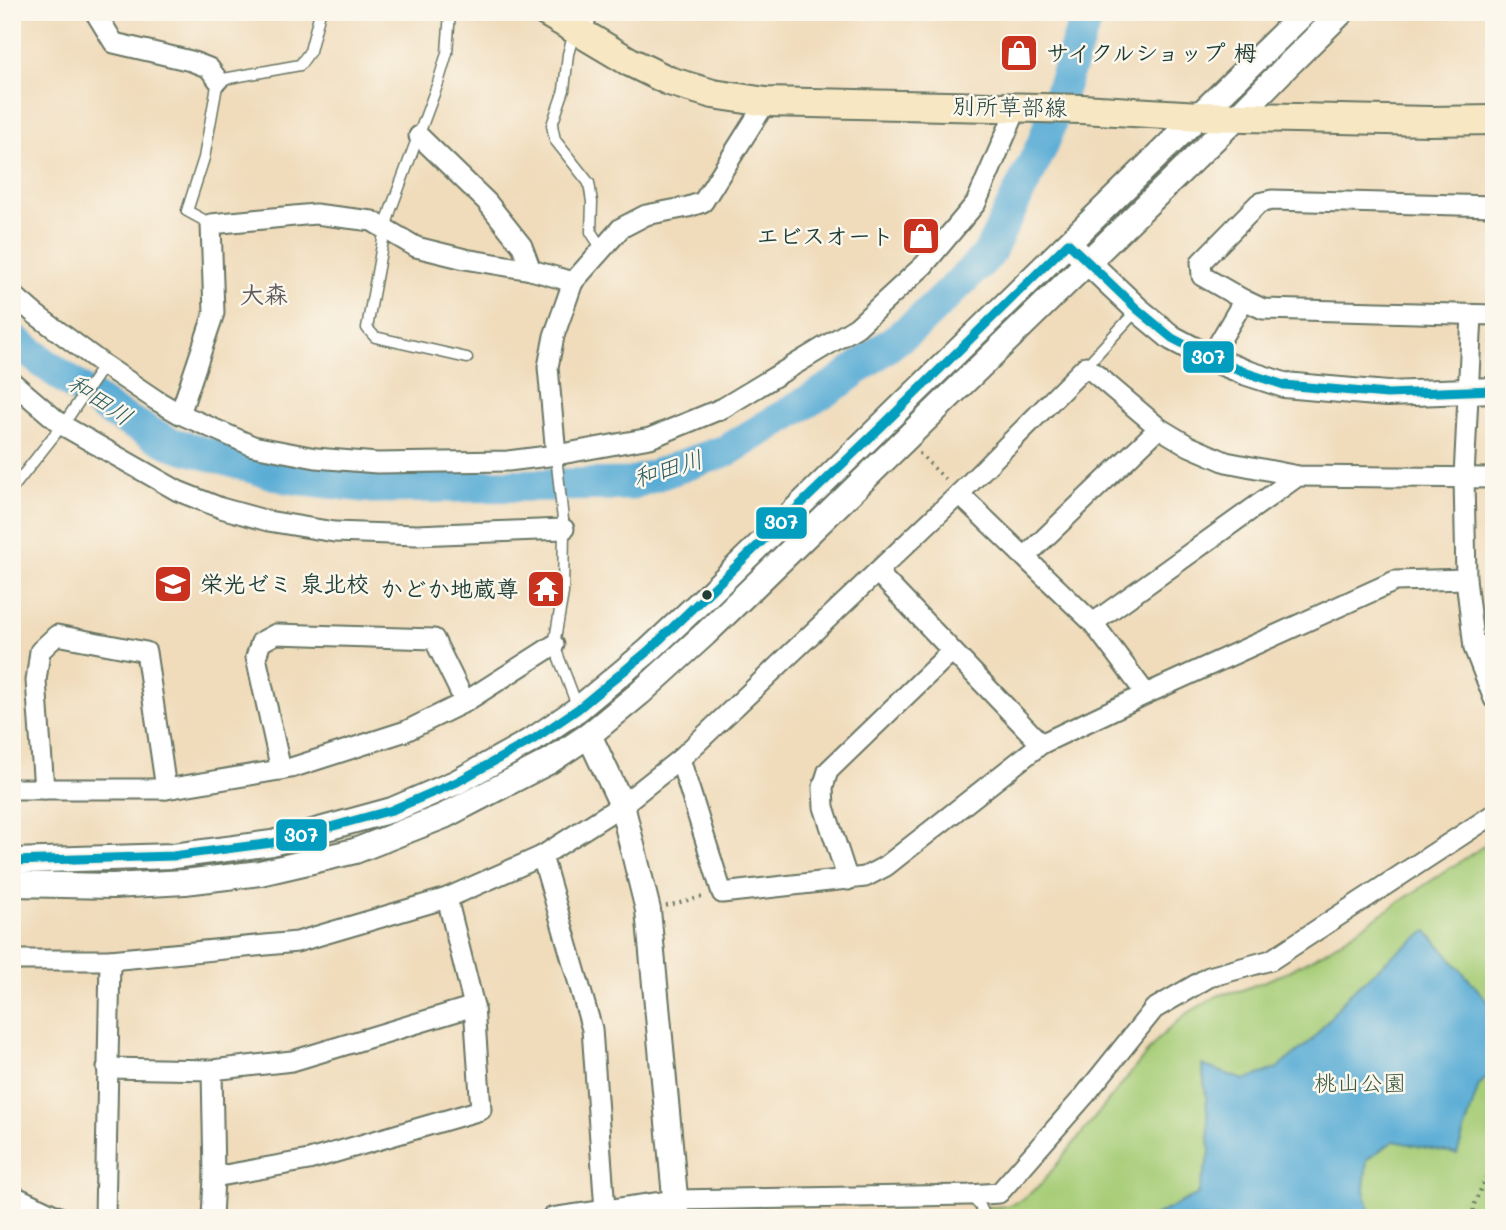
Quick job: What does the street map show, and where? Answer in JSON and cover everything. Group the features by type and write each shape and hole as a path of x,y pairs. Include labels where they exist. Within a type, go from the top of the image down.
{"main road":[{"name":"別所草部線","path":"547,12 584,25 630,62 668,82 713,94 766,102 1082,109 1200,116 1494,120"}],"street":[{"path":"95,12 114,43 191,61 209,68 218,80"},
{"path":"12,861 173,856 272,843 392,810 457,782 534,739 579,709 648,651 709,594 1305,12"},
{"path":"12,884 113,886 185,882 260,873 355,851 444,816 550,761 590,735 705,634 1342,12"},
{"path":"556,455 548,367 554,336 573,282 621,228 646,215 703,202 766,102"},
{"path":"12,294 103,367 180,414 253,446 316,458 377,463 469,462 508,461 556,455 650,438 723,408 857,327 924,265 976,203 1022,108"},
{"path":"419,136 487,202 523,246 531,270"},
{"path":"1494,205 1272,200 1259,203 1201,262 1202,276 1263,309 1494,315"},
{"path":"180,414 214,313 211,224 315,214 372,221 416,247 465,259 531,270 573,282"},
{"path":"1068,243 1137,309 1172,338 1247,373 1284,385 1387,394 1494,390"},
{"path":"1210,358 1244,300"},
{"path":"1472,315 1464,477 1466,579 1474,648 1494,699"},
{"path":"12,960 110,960 298,942 447,898 542,856 622,805 680,759 959,494 1086,366 1159,428 1189,446 1226,462 1298,476 1494,478"},
{"path":"12,382 65,422 178,491 268,522 334,532 417,535 564,526"},
{"path":"1025,557 1159,428"},
{"path":"1093,623 1298,476"},
{"path":"959,494 1093,623 1146,694"},
{"path":"877,572 1041,744"},
{"path":"680,759 722,893 864,877 886,866 1041,744 1395,581 1466,579"},
{"path":"281,770 256,657 261,642 276,634 434,639 465,702"},
{"path":"44,789 36,681 40,651 57,635 146,652 166,789"},
{"path":"1474,648 1494,643"},
{"path":"12,789 166,789 281,770 406,731 465,702 554,645"},
{"path":"848,880 824,807 823,786 828,771 953,651"},
{"path":"579,709 622,805 648,910 677,1209"},
{"path":"551,1218 605,1210 677,1209 999,1193 1085,1095 1154,1009 1209,977 1271,960 1494,814"},
{"path":"542,856 592,1029 605,1210"},
{"path":"214,1177 309,1160 481,1110 474,1006 447,898"},
{"path":"105,1218 110,960"},
{"path":"107,1068 212,1070 292,1062 474,1006"},
{"path":"212,1070 212,1218"},
{"path":"12,1195 61,1218"}],"lane":[{"path":"211,224 187,211 204,158 218,80 300,65 310,51 320,12"},
{"path":"450,12 447,53 385,229 367,328 375,337 467,358"},
{"path":"584,25 568,54 564,90 552,125 555,140 589,183 592,202 591,232 602,249"},
{"path":"1086,366 1137,309"},
{"path":"12,489 65,422 103,367"},
{"path":"556,455 564,526 562,593 554,645 579,709"},
{"path":"969,1195 980,1206 986,1218"}],"path":[{"path":"905,438 959,494"},
{"path":"648,910 722,893"},
{"path":"1472,1218 1474,1205 1494,1158"}],"green space":[{"name":"桃山公園","path":"1494,839 1494,1218 986,1218 980,1206 1000,1207 1014,1204 1041,1184 1159,1038 1186,1014 1219,995 1242,990 1283,974 1324,952"}],"water":[{"path":"1427,931 1494,1008 1494,1070 1479,1085 1457,1154 1394,1141 1367,1159 1364,1190 1372,1218 1150,1218 1198,1194 1210,1153 1202,1065 1244,1080 1276,1069 1312,1040 1348,995 1393,955"}],"waterway":[{"name":"和田川","path":"12,338 113,413 170,443 286,477 373,487 630,484 728,450 838,383 918,323 988,255 1043,144 1090,12"}],"transit line":[{"name":"307","path":"12,861 173,856 272,843 392,810 457,782 534,739 578,709 648,651 1068,243 1137,309 1172,338 1247,373 1284,385 1387,394 1494,390"}],"place":[{"name":"サイクルショップ 栂","path":"1019,53"},
{"name":"エビスオート","path":"921,236"},
{"name":"栄光ゼミ 泉北校","path":"173,584"},
{"name":"かどか地蔵尊","path":"546,589"}],"district":[{"name":"大森","path":"264,295"}]}
